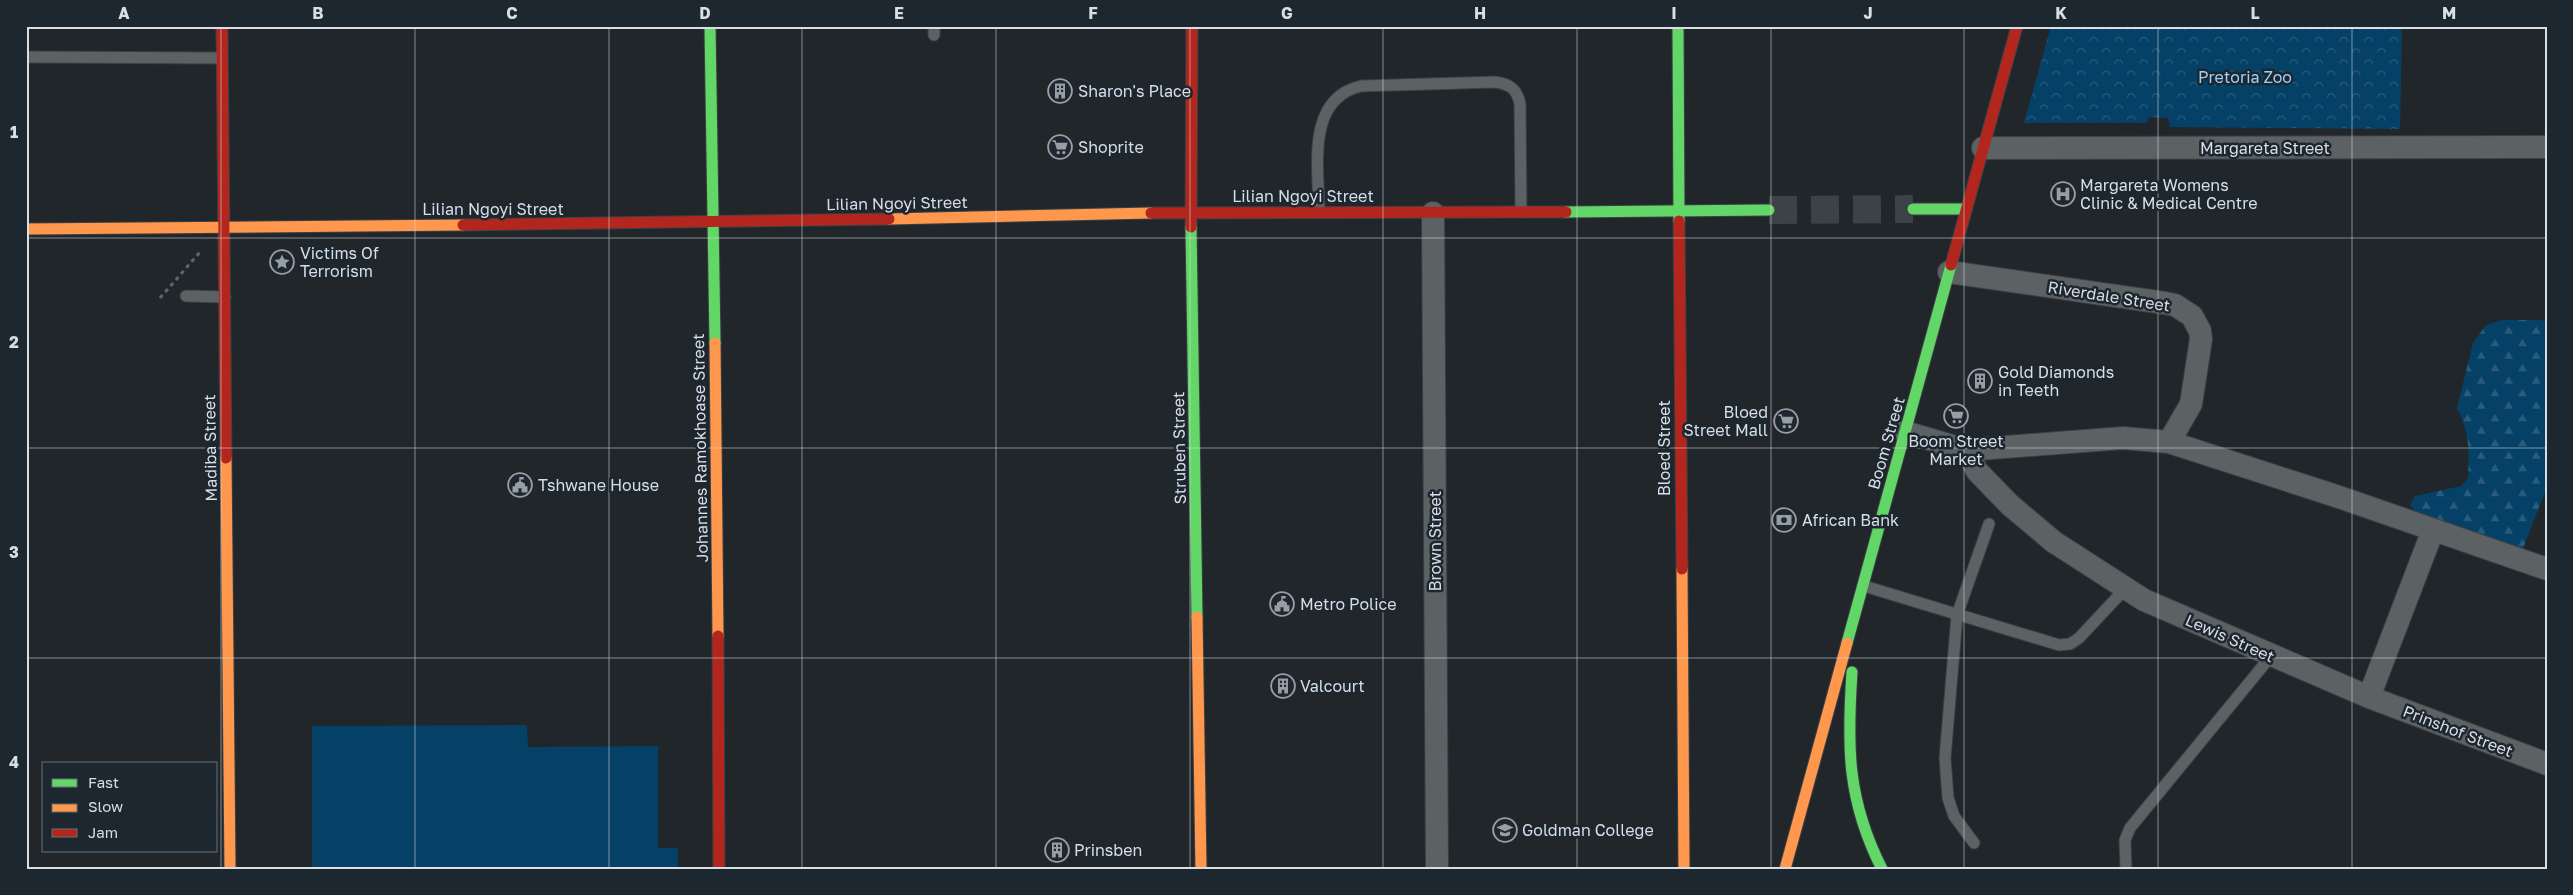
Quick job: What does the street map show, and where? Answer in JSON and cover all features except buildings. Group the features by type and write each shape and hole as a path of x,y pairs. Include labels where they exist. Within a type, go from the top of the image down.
{"main road":[{"name":"Madiba Street","path":"222,26 230,869"},
{"name":"Johannes Ramokhoase Street","path":"710,26 716,386 719,869"},
{"name":"Struben Street","path":"1192,26 1191,212 1201,869"},
{"name":"Bloed Street","path":"1678,26 1684,869"},
{"name":"Boom Street","path":"1785,869 2017,26"},
{"path":"1913,209 1966,209"},
{"name":"Lilian Ngoyi Street","path":"26,229 712,223 1191,212 1433,213 1769,210"},
{"path":"1857,612 1849,718 1849,764 1855,801 1870,848 1882,869"}],"street":[{"name":"Margareta Street","path":"1983,148 2547,147"},
{"name":"Brown Street","path":"1433,213 1437,869"},
{"name":"Riverdale Street","path":"1949,272 2165,303 2184,309 2196,323 2201,339 2191,404 2169,442"},
{"path":"1905,432 1966,450 2123,438 2169,442 2339,497 2547,569"},
{"name":"Lewis Street","path":"1966,450 1977,471 2010,505 2054,542 2125,589 2271,656 2369,698"},
{"path":"2369,698 2433,530"},
{"name":"Prinshof Street","path":"2369,698 2547,764"}],"lane":[{"path":"27,57 222,58"},
{"path":"1318,212 1319,130 1325,113 1344,94 1362,86 1495,82 1512,87 1518,93 1520,104 1521,212"},
{"path":"186,296 224,297"},
{"path":"1974,843 1954,816 1948,798 1945,758 1957,615 1989,524"},
{"path":"1864,586 2049,643 2070,644 2079,638 2125,589"},
{"path":"2126,869 2125,840 2130,828 2271,656"}],"path":[{"path":"160,298 223,227"}],"green space":[{"name":"Pretoria Zoo","path":"2051,26 2402,26 2400,129 2170,127 2168,118 2148,117 2147,123 2024,123"},
{"path":"2502,320 2547,320 2547,487 2522,551 2419,515 2410,505 2415,496 2461,486 2468,478 2466,434 2457,408 2473,343 2486,325"},
{"path":"527,725 528,747 658,746 658,848 678,848 678,869 312,869 312,726"}],"tunnel":[{"path":"1769,210 1913,209"}],"traffic: fast":[{"path":"710,26 715,343"},
{"path":"1678,26 1679,221"},
{"path":"1913,209 1966,209"},
{"path":"1566,212 1769,210"},
{"path":"1191,227 1197,617"},
{"path":"1847,643 1951,265"},
{"path":"1852,672 1850,725 1852,773 1862,820 1870,844 1882,869"}],"traffic: slow":[{"path":"889,219 1151,213"},
{"path":"26,229 463,225"},
{"path":"715,343 718,636"},
{"path":"226,458 230,869"},
{"path":"1682,569 1684,869"},
{"path":"1197,617 1201,869"},
{"path":"1785,869 1847,643"}],"traffic: jam":[{"path":"222,26 226,458"},
{"path":"1191,227 1192,26"},
{"path":"1951,265 2017,26"},
{"path":"1151,213 1566,212"},
{"path":"463,225 889,219"},
{"path":"1679,221 1682,569"},
{"path":"718,636 719,869"}],"place":[{"name":"Sharon's Place","path":"1060,91"},
{"name":"Shoprite","path":"1060,147"},
{"name":"Margareta Womens Clinic & Medical Centre","path":"2063,194"},
{"name":"Victims Of Terrorism","path":"282,262"},
{"name":"Gold Diamonds in Teeth","path":"1980,381"},
{"name":"Boom Street Market","path":"1956,416"},
{"name":"Bloed Street Mall","path":"1786,421"},
{"name":"Tshwane House","path":"520,485"},
{"name":"African Bank","path":"1784,520"},
{"name":"Metro Police","path":"1282,604"},
{"name":"Valcourt","path":"1283,686"},
{"name":"Goldman College","path":"1505,830"},
{"name":"Prinsben","path":"1057,850"}]}
